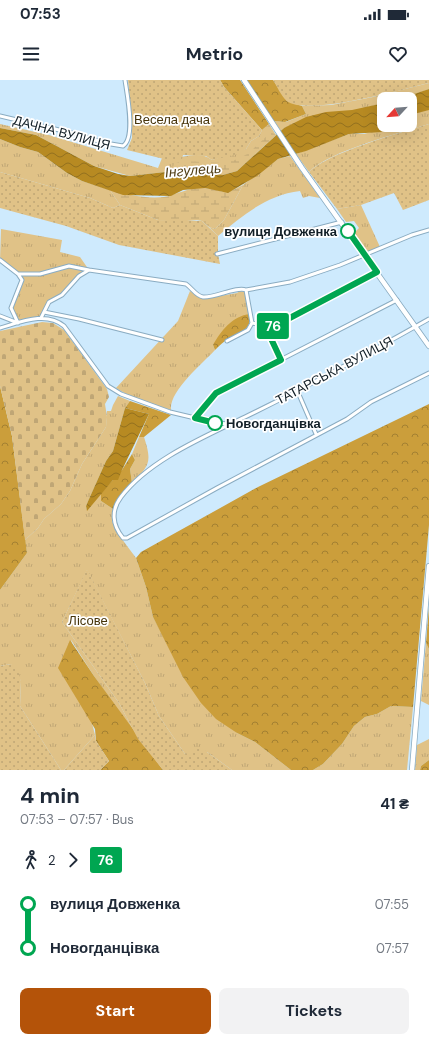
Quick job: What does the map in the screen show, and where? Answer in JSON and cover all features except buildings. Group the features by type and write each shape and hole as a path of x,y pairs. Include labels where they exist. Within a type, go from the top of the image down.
{"main road":[{"path":"244,80 302,168 429,346"},
{"path":"412,768 429,566"}],"street":[{"name":"ДАЧНА ВУЛИЦЯ","path":"0,116 117,146 125,145 129,139 130,126 125,80"},
{"path":"217,254 342,222"},
{"path":"18,274 40,274 69,266 186,284 196,294 204,297 228,294 243,288 246,290 290,282 365,255 412,235 429,230"},
{"path":"0,260 18,274 22,283 11,308 18,323"},
{"path":"41,318 49,302 62,295 79,276 88,270"},
{"path":"267,330 377,272"},
{"path":"227,341 248,330 252,323 246,290"},
{"path":"195,418 216,393 397,300"},
{"path":"44,312 79,319 162,340"},
{"path":"0,316 18,323"},
{"path":"0,328 41,318 58,320 108,386 121,394 170,412 216,423 230,424"},
{"name":"ТАТАРСЬКА ВУЛИЦЯ","path":"316,434 127,538 123,538 120,534 114,521 117,503 145,472 230,424 429,319"},
{"path":"252,323 263,325 267,330 281,360"},
{"path":"297,390 316,434 347,419 371,402 429,373"}],"green space":[{"name":"Весела дача","path":"128,80 220,80 224,87 262,130 259,136 251,141 246,149 238,154 212,160 206,156 183,155 182,159 164,159 127,150 132,138"},
{"path":"220,80 240,80 269,124 262,130 224,87"},
{"path":"244,80 273,80 287,101 302,106 306,114 285,122 271,122"},
{"path":"273,80 429,80 429,83 394,92 377,92 377,96 314,106 298,105 287,101"},
{"path":"429,83 429,89 418,93 393,92"},
{"path":"377,96 377,105 284,128 281,131 274,121 286,122 306,114 302,106 331,105"},
{"path":"429,110 429,124 417,128 417,113"},
{"path":"0,124 49,135 158,168 162,158 168,159 200,155 212,160 246,149 251,141 259,136 262,130 269,124 276,135 243,164 223,175 210,173 185,176 165,172 130,176 94,166 36,135 0,128"},
{"path":"429,124 429,200 403,210 394,193 361,205 337,209 309,172 332,157 348,150 403,132 417,132 417,128"},
{"path":"377,130 377,132 403,132 348,150 319,164 309,172 296,154 349,134 364,134"},
{"path":"271,132 276,135 237,171 223,175 210,173 185,176 168,172 176,163 183,161 224,163 238,159 249,153"},
{"path":"0,139 38,152 67,173 82,181 110,190 120,205 113,208 90,198 0,172"},
{"path":"290,156 320,198 309,196 303,198 300,191 288,193 266,201 256,207 218,236 209,227 215,229 224,220 243,185 278,159"},
{"path":"0,172 90,198 113,208 120,205 158,220 202,221 218,236 218,254 220,264 119,245 66,226 0,208"},
{"path":"243,185 224,220 215,229 209,227 202,221 197,220 177,222 158,220 120,205 110,190 124,194 165,197 196,188 227,192"},
{"path":"361,205 380,247 366,252 353,234 359,228 354,221 346,222 337,209"},
{"path":"1,229 62,240 60,252 80,257 89,270 84,272 62,295 49,302 41,318 18,323 11,308 20,288 21,277 0,261"},
{"path":"190,291 203,299 237,293 240,291 246,292 250,314 213,345 215,350 187,378 175,395 171,410 133,398 116,388 178,321"},
{"path":"250,314 250,321 246,329 222,343 215,350 213,345 228,325 232,321 244,315"},
{"path":"42,322 53,323 64,330 107,389 109,397 105,404 107,417 106,427 82,464 70,491 61,504 44,519 38,528 25,540 12,436 0,386 0,331"},
{"path":"0,386 12,436 27,553 0,590"},
{"path":"118,396 130,401 125,408 113,451 106,461 86,506 87,510 101,493 101,501 113,509 112,521 116,531 136,558 146,587 153,617 166,641 237,733 255,742 291,770 232,770 207,752 185,754 159,716 145,683 87,570 62,622 119,703 138,739 71,640 95,735 64,770 61,770 20,706 21,681 11,664 0,666 0,590 27,553 25,540 38,528 44,519 61,504 70,491 82,464 106,427 107,411 111,411"},
{"path":"130,401 171,415 144,437 139,437 149,414 125,408"},
{"path":"429,404 429,525 413,707 391,706 377,714 365,717 354,726 342,744 323,764 313,770 291,770 255,742 237,733 216,719 201,703 183,677 153,617 146,587 136,558 141,552 258,487"},
{"path":"139,437 144,437 148,452 148,463 143,472 132,483 130,469 135,460 132,454"},
{"path":"132,454 135,460 130,469 132,483 120,495 113,509 101,501 101,493 122,470"},
{"name":"Лісове","path":"87,569 145,683 159,716 185,754 200,747 232,770 163,770 138,739 119,703 62,622"},
{"path":"429,607 429,649 426,643"},
{"path":"70,640 94,676 163,770 100,770 109,761 96,741 95,729 58,668"},
{"path":"426,643 429,649 429,705 421,701"},
{"path":"11,664 17,667 21,681 20,706 61,770 0,770 0,666"},
{"path":"391,706 413,707 407,770 313,770 323,764 342,744 354,726 365,717 377,714"},
{"path":"95,735 96,741 109,761 100,770 64,770"},
{"path":"429,739 429,760 421,766 420,770 415,770 417,745"},
{"path":"429,760 429,770 420,770 421,766"}],"water":[{"path":"429,89 429,110 417,113 417,93"},
{"path":"377,105 377,132 382,132 349,134 306,151 278,159 257,176 228,193 205,188 183,190 171,196 123,195 82,181 67,173 38,152 0,139 0,128 36,135 94,166 118,174 130,176 165,172 185,176 210,173 223,175 237,171 284,128 306,117 326,112 352,110"},
{"path":"125,408 149,414 118,480 113,480 87,511 86,506 89,499 106,461 113,451"}],"bus line":[{"name":"76","path":"215,423 195,418 210,398 216,393 281,360 267,330 377,272 348,231"}],"place":[{"name":"вулиця Довженка","path":"348,231"},
{"name":"Новогданцівка","path":"215,423"}],"water label":[{"name":"Інгулець","path":"193,170"}]}
